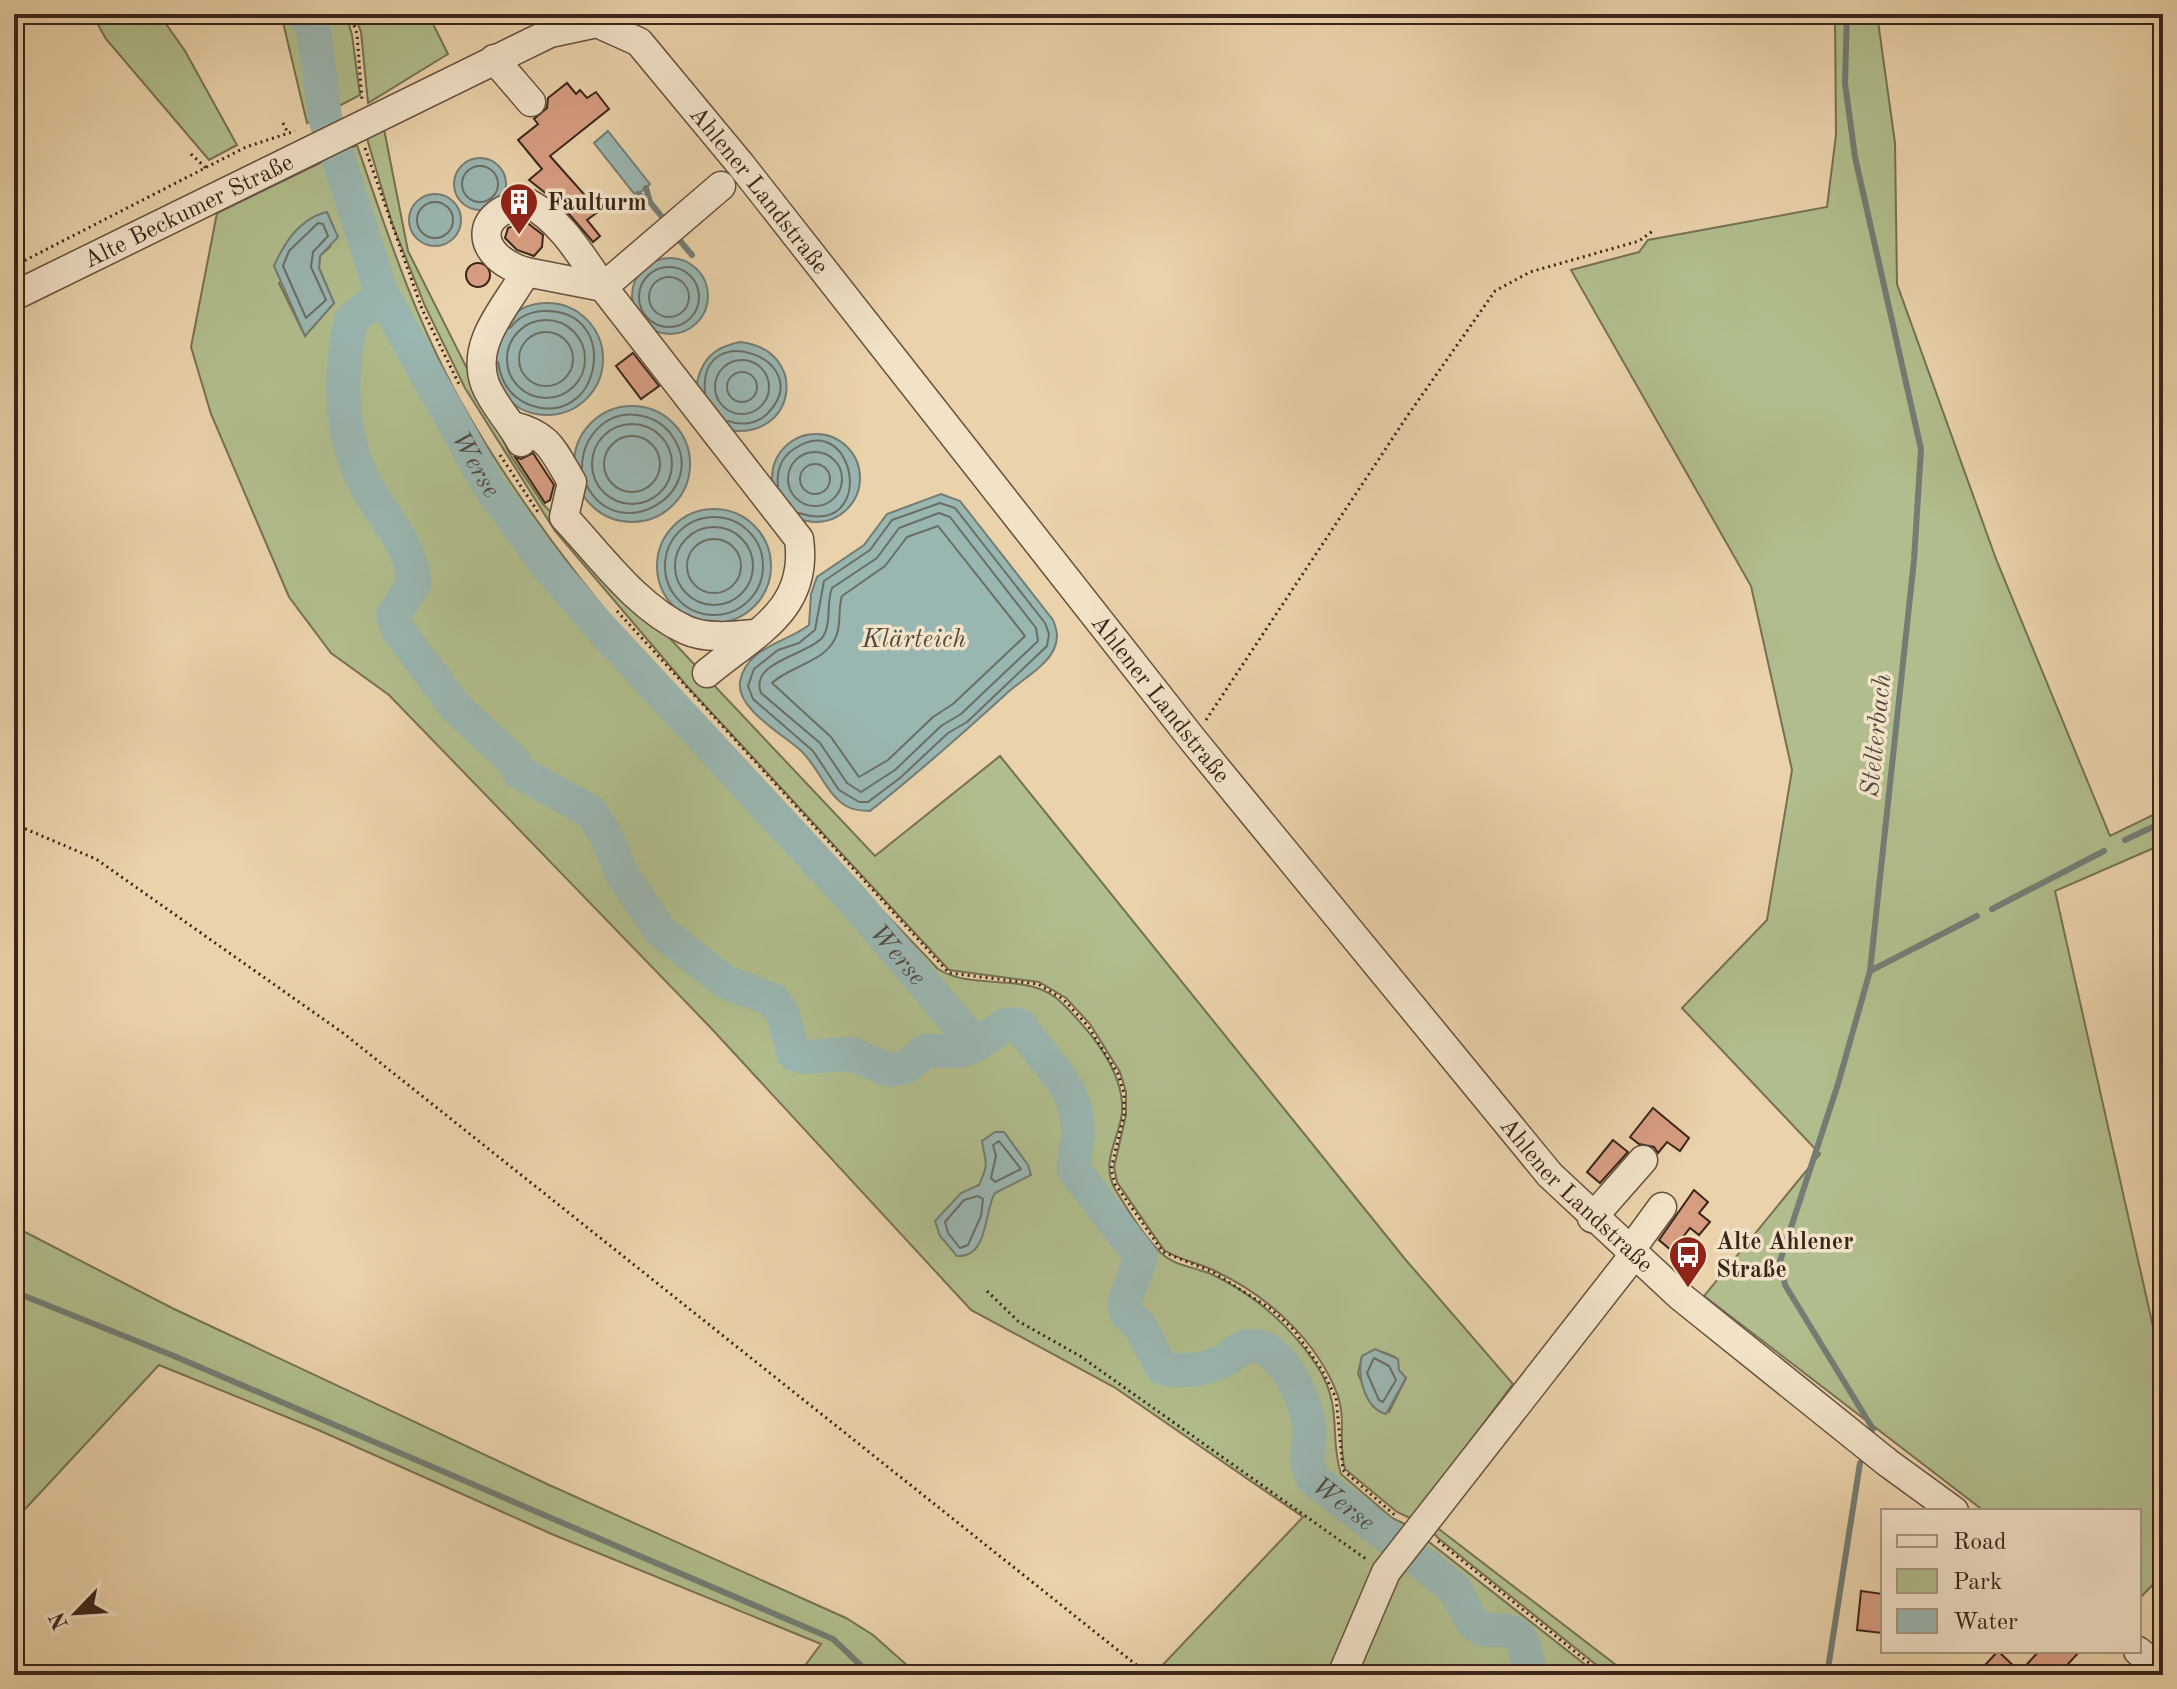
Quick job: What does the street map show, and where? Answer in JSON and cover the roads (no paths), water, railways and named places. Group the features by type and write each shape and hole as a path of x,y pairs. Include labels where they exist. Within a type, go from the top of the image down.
{"street":[{"name":"Ahlener Landstraße","path":"357,127 550,33 594,19 639,42 741,165 1193,740 1490,1105 1592,1218 1631,1254 1804,1397 1951,1509"},
{"path":"494,59 531,102"},
{"name":"Alte Beckumer Straße","path":"14,296 221,193 306,138 357,127"},
{"path":"603,287 721,186"},
{"path":"603,287 505,266 492,254 485,240 487,226 497,212 528,203 546,213 799,539 802,560 787,607 707,673"},
{"path":"526,272 492,326 483,357 485,384 510,440 536,431 546,439 572,482 564,517 624,583 688,632 721,636 754,634"},
{"path":"1592,1218 1643,1160"},
{"path":"1342,1675 1389,1568 1631,1254 1662,1207"},
{"path":"2140,1653 2163,1671"}],"water":[{"path":"608,131 650,184 636,196 594,143"},
{"path":"480,158 498,166 506,184 498,202 480,210 462,202 454,184 462,166"},
{"path":"435,194 453,202 461,220 453,238 435,246 417,238 409,220 417,202"},
{"path":"327,212 338,237 320,256 319,268 334,303 305,336 274,266 294,233 309,220"},
{"path":"670,258 685,261 697,269 705,281 708,296 705,311 697,323 685,331 670,334 655,331 643,323 635,311 632,296 635,281 643,269 655,261"},
{"path":"547,303 568,307 587,319 599,338 603,359 599,380 587,399 568,411 547,415 526,411 507,399 495,380 491,359 495,338 507,319 526,307"},
{"path":"740,342 762,349 777,361 785,376 786,393 781,409 769,422 751,430 728,430 696,388 709,357 722,348"},
{"path":"632,406 654,411 673,423 685,442 690,464 685,486 673,505 654,517 632,522 610,517 591,505 579,486 574,464 579,442 591,423 610,411"},
{"path":"816,434 841,441 853,453 860,478 853,503 841,515 816,522 791,515 779,503 772,478 779,453 791,441"},
{"name":"Klärteich","path":"941,494 960,501 1053,620 1056,645 1039,668 870,811 855,809 846,806 832,794 799,749 752,711 741,692 740,682 744,670 758,653 809,625 811,594 817,577 864,545 887,514"},
{"path":"714,509 736,513 755,525 767,544 771,566 767,588 755,607 736,619 714,623 692,619 673,607 661,588 657,566 661,544 673,525 692,513"},
{"path":"995,1132 1004,1132 1028,1165 1031,1175 995,1193 980,1241 967,1255 957,1256 940,1236 935,1221 961,1193 979,1185 986,1166 982,1141"},
{"path":"1375,1349 1398,1359 1399,1370 1406,1378 1386,1414 1372,1405 1362,1381 1362,1356"}],"waterway":[{"name":"Werse","path":"305,14 314,32 325,118 382,294 489,486 544,562 598,625 851,898 976,1045 1007,1024 1021,1026 1058,1075 1072,1100 1078,1133 1074,1170 1141,1257 1124,1303 1126,1313 1140,1326 1162,1368 1185,1370 1209,1366 1250,1346 1265,1349 1275,1356 1291,1377 1307,1415 1310,1432 1307,1458 1313,1479 1454,1588 1471,1620 1481,1629 1508,1631 1520,1638 1534,1675"},
{"name":"Stelterbach","path":"1847,14 1845,83 1855,157 1921,449 1914,560 1870,971 1838,1084 1780,1261 1785,1285 1873,1429"},
{"path":"646,188 650,202 662,217"},
{"path":"638,194 650,202"},
{"path":"676,236 692,255"},
{"path":"382,294 351,320 343,384 347,427 358,469 402,543 412,567 415,582 393,615 399,631 456,708 514,761 519,772 591,812 606,835 623,876 660,931 725,982 773,1000 782,1012 794,1054 805,1057 851,1054 889,1070 906,1067 925,1051 959,1051 976,1045"},
{"path":"2125,840 2163,822"},
{"path":"1992,909 2104,851"},
{"path":"1870,971 1977,916"},
{"path":"17,1293 174,1356 833,1639 871,1675"},
{"path":"1827,1675 1860,1463"}],"place":[{"name":"Faulturm","path":"519,236"},
{"name":"Alte Ahlener Straße","path":"1688,1289"}]}
